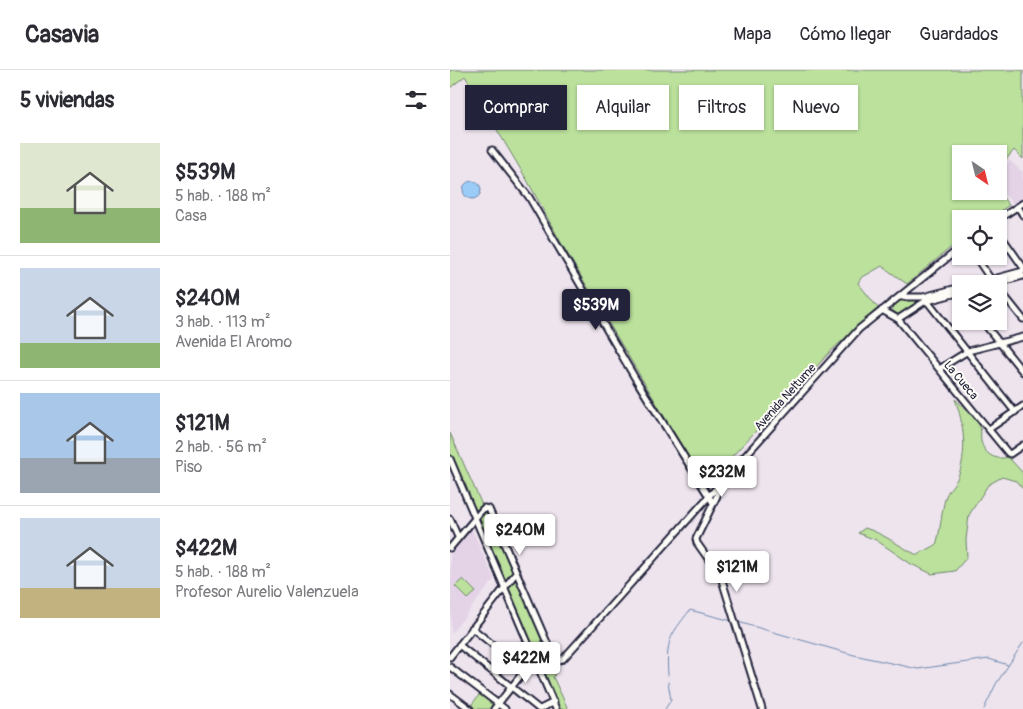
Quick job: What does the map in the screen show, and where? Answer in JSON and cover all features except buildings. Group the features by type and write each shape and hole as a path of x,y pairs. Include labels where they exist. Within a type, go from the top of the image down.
{"street":[{"path":"492,150 529,197 635,378 714,504"},
{"path":"1007,214 1020,205 1023,215"},
{"path":"1007,245 1023,269 1007,276"},
{"name":"Avenida Neltume","path":"549,647 556,658 561,660 565,657 859,329 952,254"},
{"path":"1007,279 1023,276"},
{"path":"900,297 923,297 952,293"},
{"path":"882,310 898,319 927,301 952,294"},
{"path":"1007,299 1023,319"},
{"path":"927,301 1015,412"},
{"name":"La Cueca","path":"898,319 1008,453 1010,454 1023,445"},
{"path":"989,330 1023,372"},
{"path":"939,370 968,351 1023,337"},
{"path":"989,429 1023,406"},
{"path":"450,459 556,709"},
{"path":"719,486 718,496 696,536 697,543 721,577 762,709"},
{"path":"450,548 482,510 486,508 490,511 549,647 540,651 494,709"},
{"path":"450,519 458,537"},
{"path":"450,657 516,573"},
{"path":"472,628 524,670"},
{"path":"459,645 539,709 554,702"},
{"path":"450,646 455,650"},
{"path":"450,667 505,709"},
{"path":"450,694 470,709"}],"shaded area":[{"path":"1010,161 1023,172 1023,198 1014,204 1008,198 1008,163"},
{"path":"471,527 494,579 451,634 450,555"}],"green space":[{"path":"450,70 1023,70 1023,159 1014,150 1008,157 1008,145 952,145 952,200 1005,200 1009,205 1002,210 952,210 952,246 907,284 882,266 861,278 858,283 878,308 833,349 705,485 560,241 497,130 567,130 567,85 470,85 465,76 450,88"},
{"path":"901,299 921,299 899,315 892,310 893,305"},
{"path":"955,399 979,425 982,446 987,453 999,458 1008,457 1023,473 1023,489 1016,481 1002,477 988,485 969,515 966,540 967,557 955,571 932,574 911,564 876,540 858,533 865,528 917,555 936,545 945,499 957,479 963,459 964,439"},
{"path":"450,433 482,505 475,512 450,454"},
{"path":"488,508 516,573 505,587 475,518"},
{"path":"516,577 544,645 534,651 507,587"},
{"path":"463,579 476,592 468,599 455,586"},
{"path":"544,650 555,675 553,677 568,709 558,709 537,659"},
{"path":"482,691 498,704 494,709 470,709 469,708"}],"water":[{"path":"472,181 478,184 481,190 478,196 472,199 466,196 463,190 466,184"}],"waterway":[{"path":"668,675 670,640 690,610 732,621"},
{"path":"738,622 854,655 918,669 989,659 1008,665"},
{"path":"984,709 996,684 1023,643"},
{"path":"665,709 671,700 668,682"}]}
